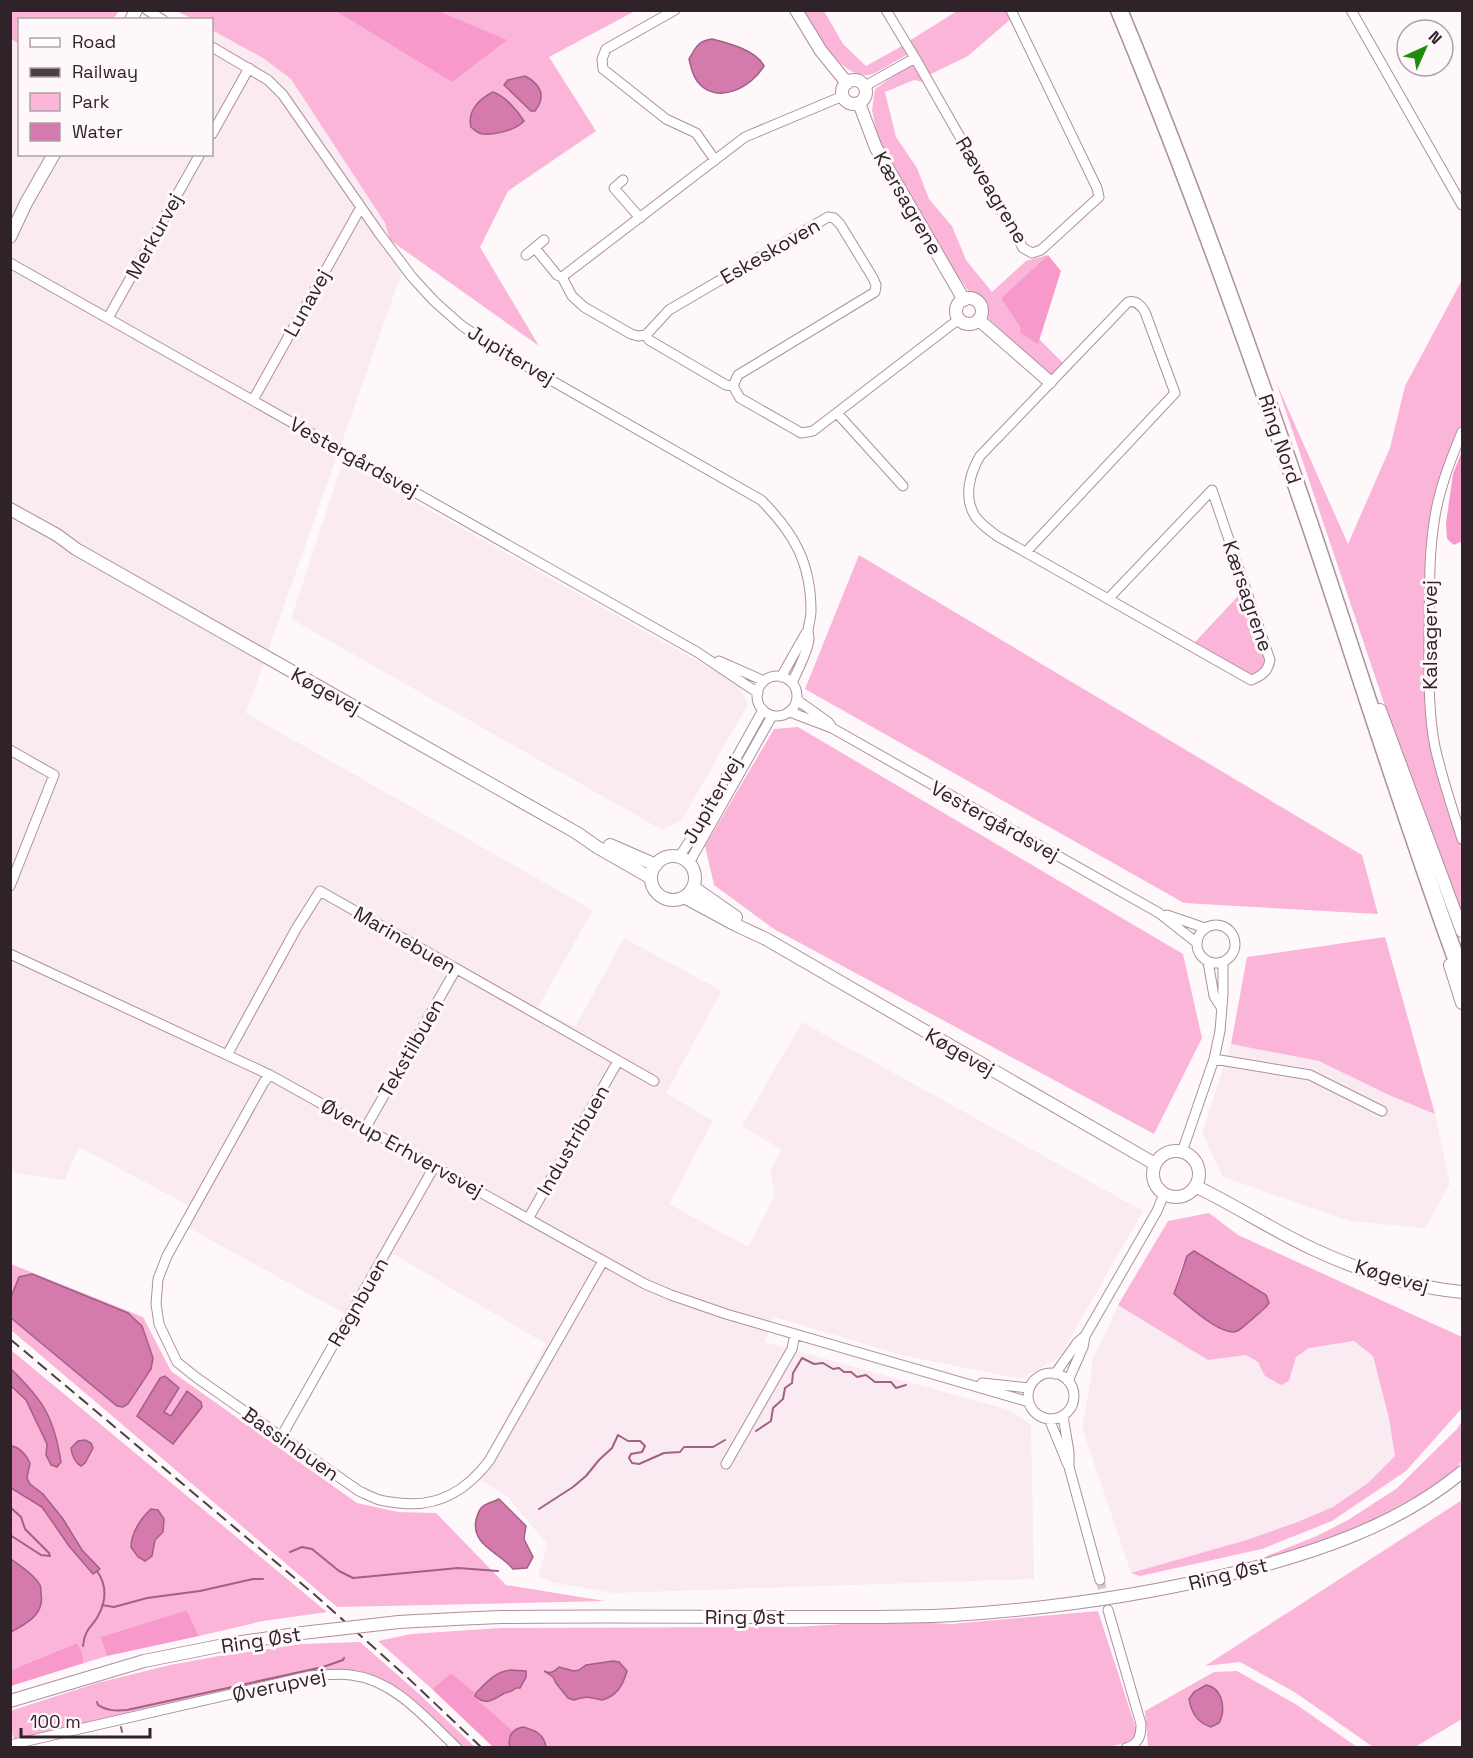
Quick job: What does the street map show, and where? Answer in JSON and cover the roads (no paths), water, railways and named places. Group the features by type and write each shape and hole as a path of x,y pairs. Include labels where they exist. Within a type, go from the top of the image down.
{"highway":[{"name":"Ring Nord","path":"1119,10 1172,140 1245,337 1425,874 1462,975"},
{"path":"1129,10 1185,148 1253,335 1380,710 1431,872 1462,957"}],"street":[{"path":"147,10 160,18"},
{"path":"675,10 606,49 602,59 603,69 666,119 696,133 715,160"},
{"path":"796,10 821,51 847,83"},
{"name":"Ræveagrene","path":"886,10 1023,248 1032,253 1041,250 1099,197 1011,10"},
{"path":"1351,10 1462,205"},
{"name":"Jupitervej","path":"213,48 268,80 283,95 412,277 461,325 502,352 761,500 783,524 804,559 810,581 809,639 792,683"},
{"path":"865,86 915,58"},
{"path":"213,132 249,68"},
{"path":"855,80 865,86 866,94 859,103 851,104 843,96 843,89 847,83 855,80"},
{"path":"562,277 745,137 843,96"},
{"name":"Kærsagrene","path":"859,103 876,148 964,300"},
{"path":"10,237 53,156"},
{"name":"Merkurvej","path":"108,318 199,156"},
{"path":"605,195 624,180"},
{"path":"614,188 640,218"},
{"path":"10,224 26,203"},
{"name":"Lunavej","path":"253,400 361,207"},
{"name":"Eskeskoven","path":"646,335 669,310 822,220 828,217 834,218 873,278 876,285 875,292 742,372 733,386"},
{"path":"526,255 544,240"},
{"path":"535,248 557,275 562,277 572,296 584,307 631,334 646,335 649,340 726,385 733,386 740,398 801,433 813,431 959,319"},
{"name":"Vestergårdsvej","path":"10,263 697,652 758,693"},
{"path":"972,299 981,305 982,313 979,320 971,324 959,319 958,306 964,300 972,299"},
{"name":"Kærsagrene","path":"1026,552 1175,393 1142,306 1133,301 1128,302 980,456 969,483 969,495 974,514 997,536 1251,680 1268,669 1270,660 1212,490 1109,598"},
{"path":"979,320 1050,382"},
{"path":"837,413 903,486"},
{"name":"Kalsagervej","path":"1462,432 1445,477 1434,522 1430,563 1429,674 1430,715 1435,746 1462,839"},
{"name":"Køgevej","path":"10,509 57,535 76,549 577,833 651,878"},
{"name":"Køgevej","path":"10,518 76,549"},
{"name":"Jupitervej","path":"782,677 808,631"},
{"name":"Vestergårdsvej","path":"697,652 764,681"},
{"path":"775,676 782,677 796,688 797,700 790,712 781,716 767,713 759,705 758,693 764,681 775,676"},
{"name":"Vestergårdsvej","path":"797,700 828,722 832,728"},
{"path":"1380,710 1462,931"},
{"name":"Vestergårdsvej","path":"790,712 832,728 1159,913 1197,943"},
{"name":"Jupitervej","path":"684,860 767,713"},
{"path":"10,750 54,775 10,886"},
{"name":"Køgevej","path":"577,833 656,865"},
{"path":"669,857 684,860 694,872 693,887 684,897 672,900 655,891 651,878 656,865 669,857"},
{"path":"1425,874 1427,895 1462,1003"},
{"name":"Køgevej","path":"693,887 766,939"},
{"name":"Marinebuen","path":"227,1055 292,936 320,891 654,1081"},
{"name":"Køgevej","path":"684,897 766,939 1155,1164"},
{"name":"Vestergårdsvej","path":"1159,913 1205,928"},
{"path":"1223,927 1233,935 1235,941 1233,951 1223,962 1208,962 1199,954 1197,943 1205,928 1223,927"},
{"name":"Øverup Erhvervsvej","path":"10,954 270,1075 645,1284 726,1314 1029,1402"},
{"path":"1208,962 1214,996 1221,1007"},
{"path":"1182,1152 1214,1059 1220,1031 1223,962"},
{"name":"Tekstilbuen","path":"366,1127 456,969"},
{"path":"1214,1059 1310,1075 1382,1111"},
{"name":"Industribuen","path":"528,1219 618,1061"},
{"name":"Bassinbuen","path":"270,1075 166,1256 158,1280 156,1304 159,1324 177,1362 358,1491 382,1501 411,1504 436,1501 456,1494 476,1478 489,1461 603,1261"},
{"path":"1182,1152 1190,1156 1196,1164 1198,1177 1195,1186 1187,1194 1181,1196 1164,1194 1154,1181 1155,1164 1166,1153 1182,1152"},
{"name":"Regnbuen","path":"281,1437 434,1167"},
{"name":"Køgevej","path":"1195,1186 1312,1248 1367,1272 1408,1283 1462,1292"},
{"path":"1055,1374 1077,1343 1085,1336 1157,1211 1164,1194"},
{"path":"726,1464 792,1349 795,1334"},
{"path":"1068,1381 1083,1347 1085,1336"},
{"path":"1055,1374 1068,1381 1074,1395 1069,1410 1063,1416 1049,1419 1036,1414 1029,1402 1029,1389 1032,1383 1042,1375 1055,1374"},
{"name":"Øverup Erhvervsvej","path":"959,1381 1029,1389"},
{"path":"1063,1416 1069,1467"},
{"path":"1049,1419 1069,1467 1100,1580"},
{"name":"Ring Øst","path":"10,1701 144,1661 229,1644 399,1622 502,1617 898,1617 952,1615 1118,1598 1250,1569 1335,1543 1376,1526 1416,1505 1462,1472"},
{"path":"1108,1610 1141,1724 1138,1741 1126,1748"},
{"name":"Øverupvej","path":"10,1745 310,1676 334,1673 371,1679 386,1686 457,1748"}],"water":[{"path":"712,39 748,51 764,66 751,81 733,91 723,93 705,88 695,78 689,59 698,45"},
{"path":"525,76 540,90 541,100 535,111 531,111 504,85 508,80"},
{"path":"493,92 510,104 524,121 503,132 479,133 471,127 471,116 475,106"},
{"path":"1194,1251 1266,1295 1269,1303 1237,1331 1230,1332 1204,1319 1174,1294 1187,1256"},
{"path":"32,1274 128,1313 142,1326 153,1358 151,1369 128,1404 123,1407 117,1406 11,1318 11,1297 19,1277"},
{"path":"11,1369 39,1400 51,1421 61,1462 57,1467 51,1465 46,1455 47,1444 26,1400 11,1386"},
{"path":"165,1376 179,1388 164,1412 171,1416 187,1391 201,1402 202,1407 173,1444 137,1416 160,1378"},
{"path":"85,1440 91,1443 93,1448 81,1466 74,1458 71,1448 78,1441"},
{"path":"11,1446 22,1452 30,1463 27,1478 30,1484 43,1494 63,1519 82,1550 100,1569 93,1574 69,1546 42,1507 11,1488"},
{"path":"499,1499 526,1526 524,1539 533,1557 527,1568 513,1569 487,1548 478,1536 476,1520 480,1510 486,1504"},
{"path":"151,1509 158,1510 164,1519 163,1532 155,1540 152,1556 145,1561 138,1557 131,1547 131,1542 137,1526"},
{"path":"11,1559 27,1570 37,1581 41,1587 41,1601 33,1618 11,1632"},
{"path":"619,1662 627,1671 619,1689 612,1696 602,1700 588,1697 574,1700 568,1698 553,1677 544,1671 552,1672 559,1667 574,1671 586,1665"},
{"path":"510,1670 526,1671 526,1677 520,1688 489,1701 483,1701 475,1696 491,1678"},
{"path":"1206,1685 1216,1690 1222,1700 1219,1723 1211,1727 1202,1723 1196,1716 1189,1699 1194,1692"},
{"path":"523,1727 538,1733 546,1747 510,1747 511,1734"}],"waterway":[{"path":"756,1431 771,1421 773,1408 783,1399 785,1388 792,1383 793,1373 802,1358 814,1364 823,1363 833,1369 839,1368 844,1372 851,1372 857,1377 866,1375 875,1382 891,1382 896,1388 906,1385"},
{"path":"539,1509 586,1476 612,1448 618,1435 628,1441 640,1441 645,1446 642,1452 631,1454 629,1458 632,1463 639,1464 664,1453 680,1452 684,1447 713,1447 725,1440"},
{"path":"10,1507 21,1517 25,1529 50,1556 41,1555 10,1535"},
{"path":"290,1552 302,1547 312,1549 339,1571 353,1578 458,1568 498,1571"},
{"path":"83,1646 86,1634 98,1617 104,1601 104,1586 97,1571"},
{"path":"102,1605 114,1607 147,1598 263,1579"},
{"path":"97,1702 101,1707 108,1709 127,1710 323,1667 344,1658"},
{"path":"121,1727 122,1732"}],"tunnel":[{"path":"1100,1580 1107,1605"}],"railway":[{"path":"10,1339 315,1595 482,1748"}]}
